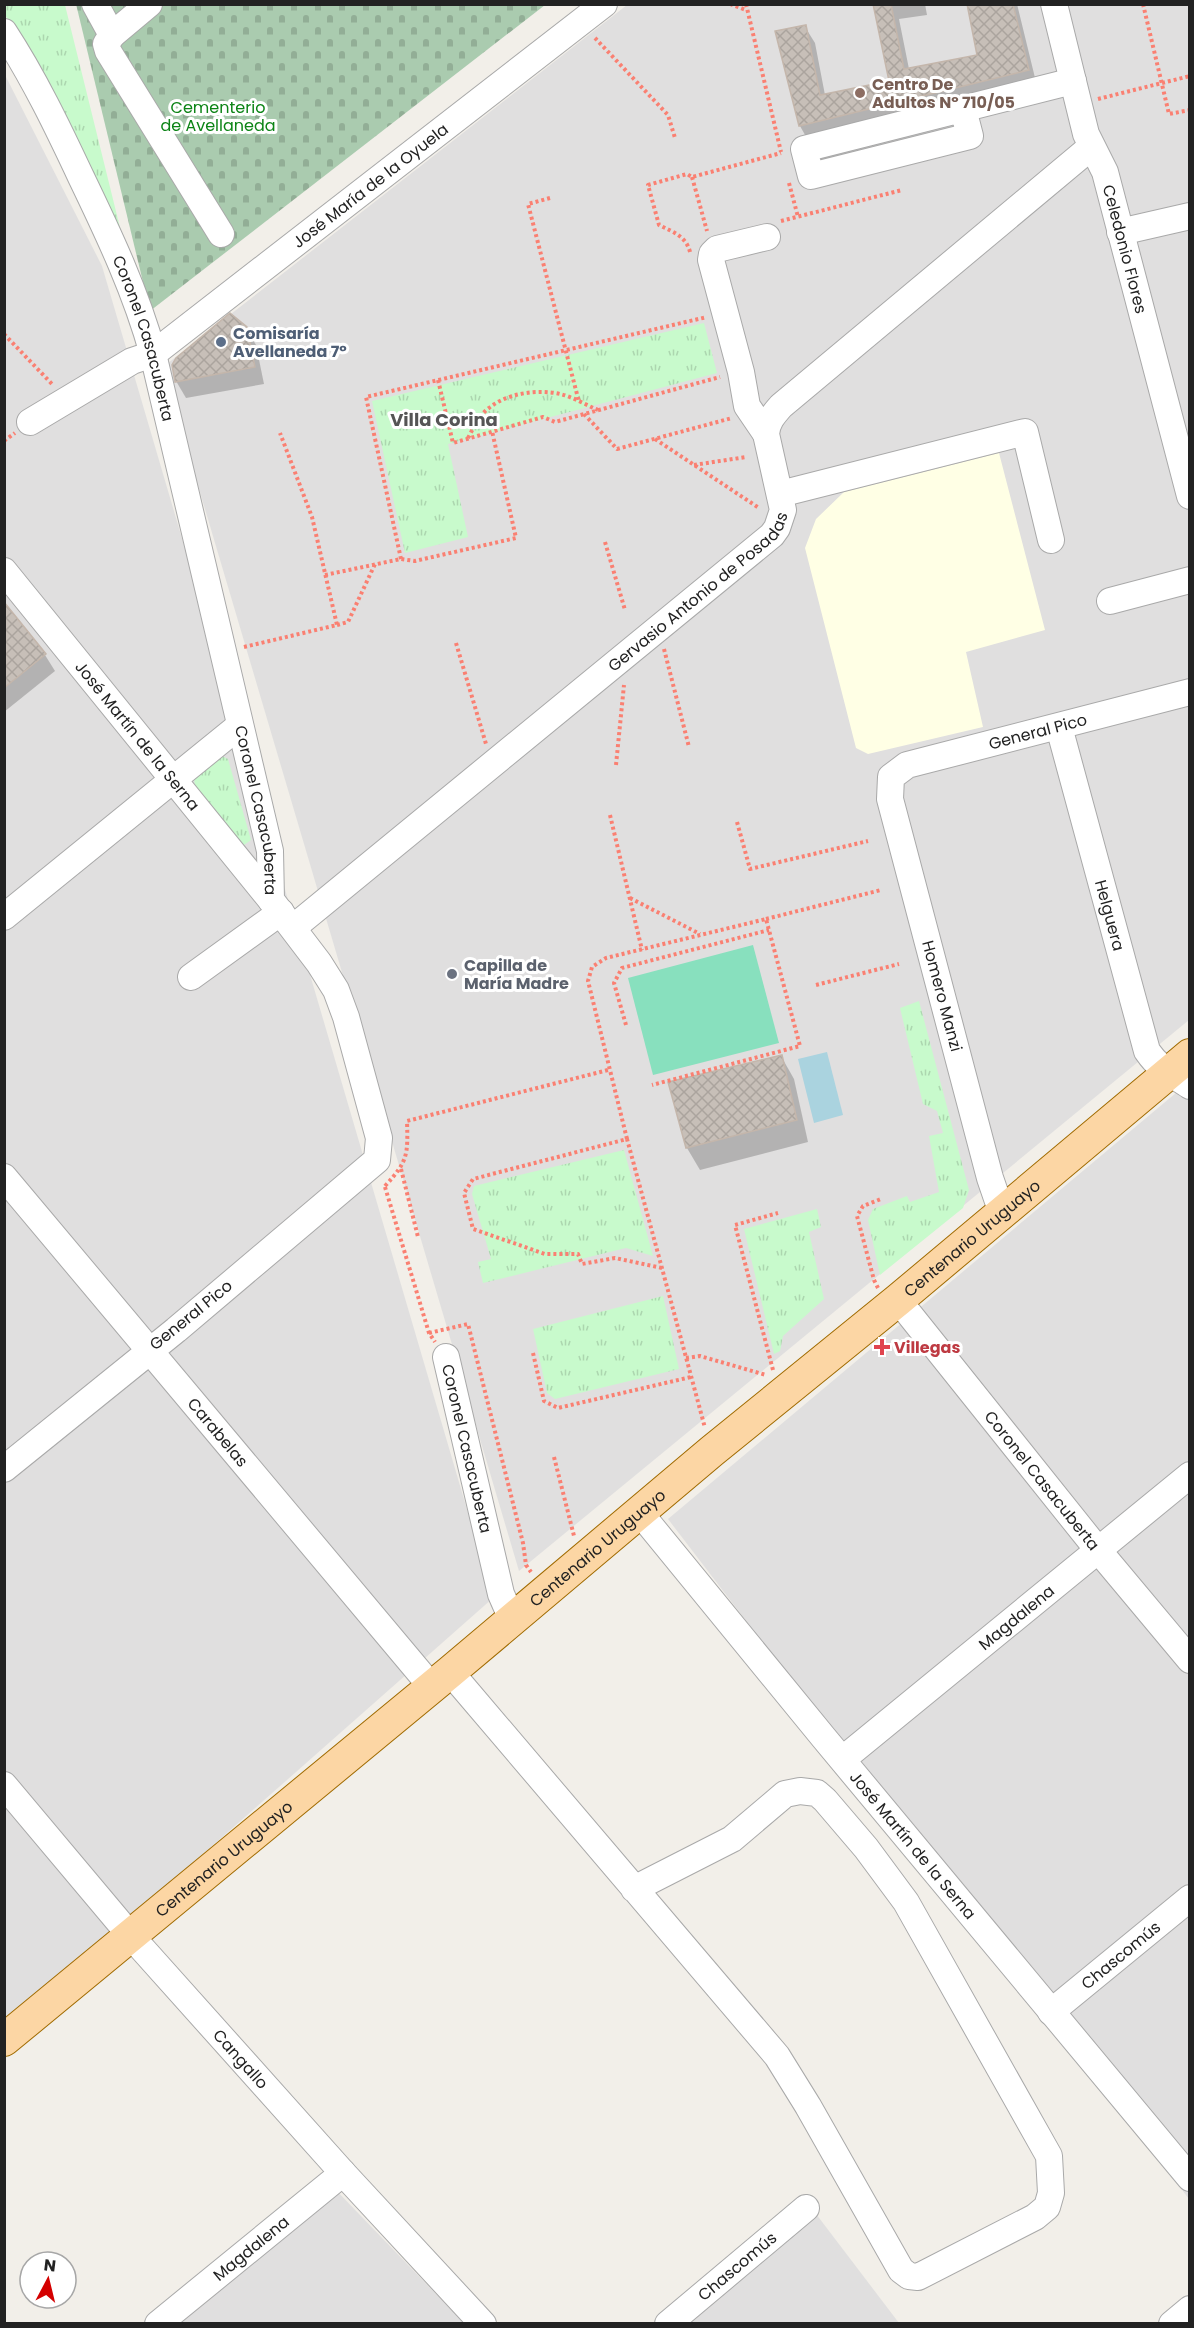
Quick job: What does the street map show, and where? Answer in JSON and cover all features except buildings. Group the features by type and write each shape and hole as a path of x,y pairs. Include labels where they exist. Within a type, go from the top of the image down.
{"main road":[{"name":"Centenario Uruguayo","path":"4,2040 640,1512 889,1296 1002,1213 1182,1072"}],"street":[{"path":"95,4 112,34"},
{"path":"148,4 112,34 106,44 108,51 221,234"},
{"name":"José María de la Oyuela","path":"145,351 577,4"},
{"name":"José María de la Oyuela","path":"30,422 145,351 604,4"},
{"name":"Celedonio Flores","path":"1054,4 1091,147 1105,172 1190,496"},
{"name":"Coronel Casacuberta","path":"4,32 34,82 110,237 132,288 145,351 223,652 270,851 282,913"},
{"path":"963,109 970,136 811,176 804,149 1073,81"},
{"path":"766,434 766,426 781,406 1091,147"},
{"path":"1120,232 1190,216"},
{"path":"766,434 747,406 741,372 711,260 712,254 717,249 770,230"},
{"path":"780,494 1025,432 1051,540"},
{"name":"Gervasio Antonio de Posadas","path":"191,976 282,913 772,535 783,510 766,434"},
{"name":"José Martín de la Serna","path":"4,571 282,913"},
{"path":"1110,601 1190,580"},
{"name":"General Pico","path":"891,777 907,765 1190,692"},
{"path":"4,917 239,726"},
{"name":"Helguera","path":"1059,727 1147,1051 1154,1062 1182,1072"},
{"name":"Homero Manzi","path":"891,777 890,799 990,1178 1002,1213"},
{"path":"282,913 330,980 346,1017 379,1138 377,1160"},
{"name":"General Pico","path":"4,1469 377,1160"},
{"name":"Carabelas","path":"4,1177 150,1349 441,1679 634,1888 777,2056 901,2270 909,2276 918,2277 1035,2217 1047,2207 1051,2193 1049,2157 906,1902 866,1848 817,1793 800,1791 785,1794 732,1839 634,1888"},
{"name":"Coronel Casacuberta","path":"889,1296 1190,1660"},
{"name":"Coronel Casacuberta","path":"446,1357 501,1594 512,1619"},
{"name":"Magdalena","path":"843,1760 1190,1475"},
{"name":"José Martín de la Serna","path":"640,1512 1190,2178"},
{"name":"Cangallo","path":"4,1785 130,1935 343,2173 483,2324"},
{"name":"Chascomús","path":"1051,2012 1190,1898"},
{"name":"Magdalena","path":"158,2324 343,2173"},
{"name":"Chascomús","path":"668,2324 806,2208"},
{"path":"1172,2324 1190,2309"}],"path":[{"path":"730,4 747,10"},
{"path":"746,4 784,163"},
{"path":"1143,4 1169,114 1190,110"},
{"path":"594,38 668,115 675,138"},
{"path":"1097,99 1190,76"},
{"path":"787,173 798,217"},
{"path":"693,177 709,236"},
{"path":"770,230 798,217 902,190"},
{"path":"550,198 528,204 579,402"},
{"path":"401,559 366,397 709,317"},
{"path":"4,334 67,399"},
{"path":"438,380 453,442 543,417 555,422 725,376"},
{"path":"468,438 477,421 488,408 508,398 542,391 562,394 599,410"},
{"path":"584,414 617,448 736,417"},
{"path":"325,575 401,559 415,561 516,538 492,431"},
{"path":"280,433 312,517 337,625"},
{"path":"654,439 759,508"},
{"path":"694,465 746,457"},
{"path":"604,542 625,610"},
{"path":"223,652 348,622 375,564"},
{"path":"456,643 488,751"},
{"path":"664,648 689,747"},
{"path":"616,765 624,681"},
{"path":"610,815 642,950"},
{"path":"737,822 750,869 868,841"},
{"path":"712,1451 608,1070 588,981 592,967 606,958 880,890"},
{"path":"630,898 701,934"},
{"path":"652,1085 800,1046 766,919"},
{"path":"626,1026 614,983 622,968 769,930"},
{"path":"816,985 899,964"},
{"path":"385,1186 401,1168 408,1150 407,1121 608,1070"},
{"path":"627,1139 473,1179 464,1193 473,1229 546,1254 578,1254 582,1263 615,1258 662,1268"},
{"name":"Coronel Casacuberta","path":"377,1160 429,1333 446,1357"},
{"path":"401,1168 418,1238"},
{"path":"881,1199 863,1206 857,1216 874,1280 889,1296"},
{"path":"773,1370 735,1225 778,1213"},
{"path":"429,1333 468,1324 524,1543 526,1565 531,1573"},
{"path":"533,1353 544,1401 558,1408 691,1377"},
{"path":"686,1358 700,1356 766,1376"},
{"path":"554,1457 574,1537"}],"shaded area":[{"path":"627,5 1189,5 1189,1020 519,1571 163,367"},
{"path":"4,73 102,266 493,1598 5,2029"},
{"path":"999,453 1045,630 966,652 983,727 868,754 856,748 805,548 816,519 844,492"},
{"path":"1189,1082 1189,2199 668,1519"},
{"path":"334,2188 464,2323 155,2324"},
{"path":"810,2206 899,2323 688,2324"}],"green space":[{"name":"Cementerio de Avellaneda","path":"76,4 545,5 150,311"},
{"path":"4,5 65,5 129,264 36,62 5,15"},
{"path":"704,323 717,373 448,444 468,537 405,553 372,401"},
{"path":"220,755 228,759 251,840 244,845 195,786 194,778"},
{"path":"753,945 779,1043 653,1075 628,978"},
{"path":"919,1001 969,1190 963,1208 880,1275 868,1220 873,1209 907,1196 910,1202 939,1192 929,1136 943,1133 937,1111 923,1104 900,1008"},
{"path":"624,1150 653,1256 626,1248 483,1283 478,1262 491,1259 472,1194 474,1186"},
{"path":"817,1209 821,1227 809,1232 824,1299 783,1336 780,1351 774,1354 744,1229"},
{"path":"663,1296 679,1369 555,1399 547,1393 533,1329"}],"water":[{"path":"827,1052 843,1115 814,1123 798,1059"}],"place":[{"name":"Centro De Adultos Nº 710/05","path":"860,93"},
{"name":"Comisaría Avellaneda 7°","path":"221,342"},
{"name":"Capilla de María Madre","path":"452,974"},
{"name":"Villegas","path":"882,1347"}],"district":[{"name":"Villa Corina","path":"444,419"}]}
